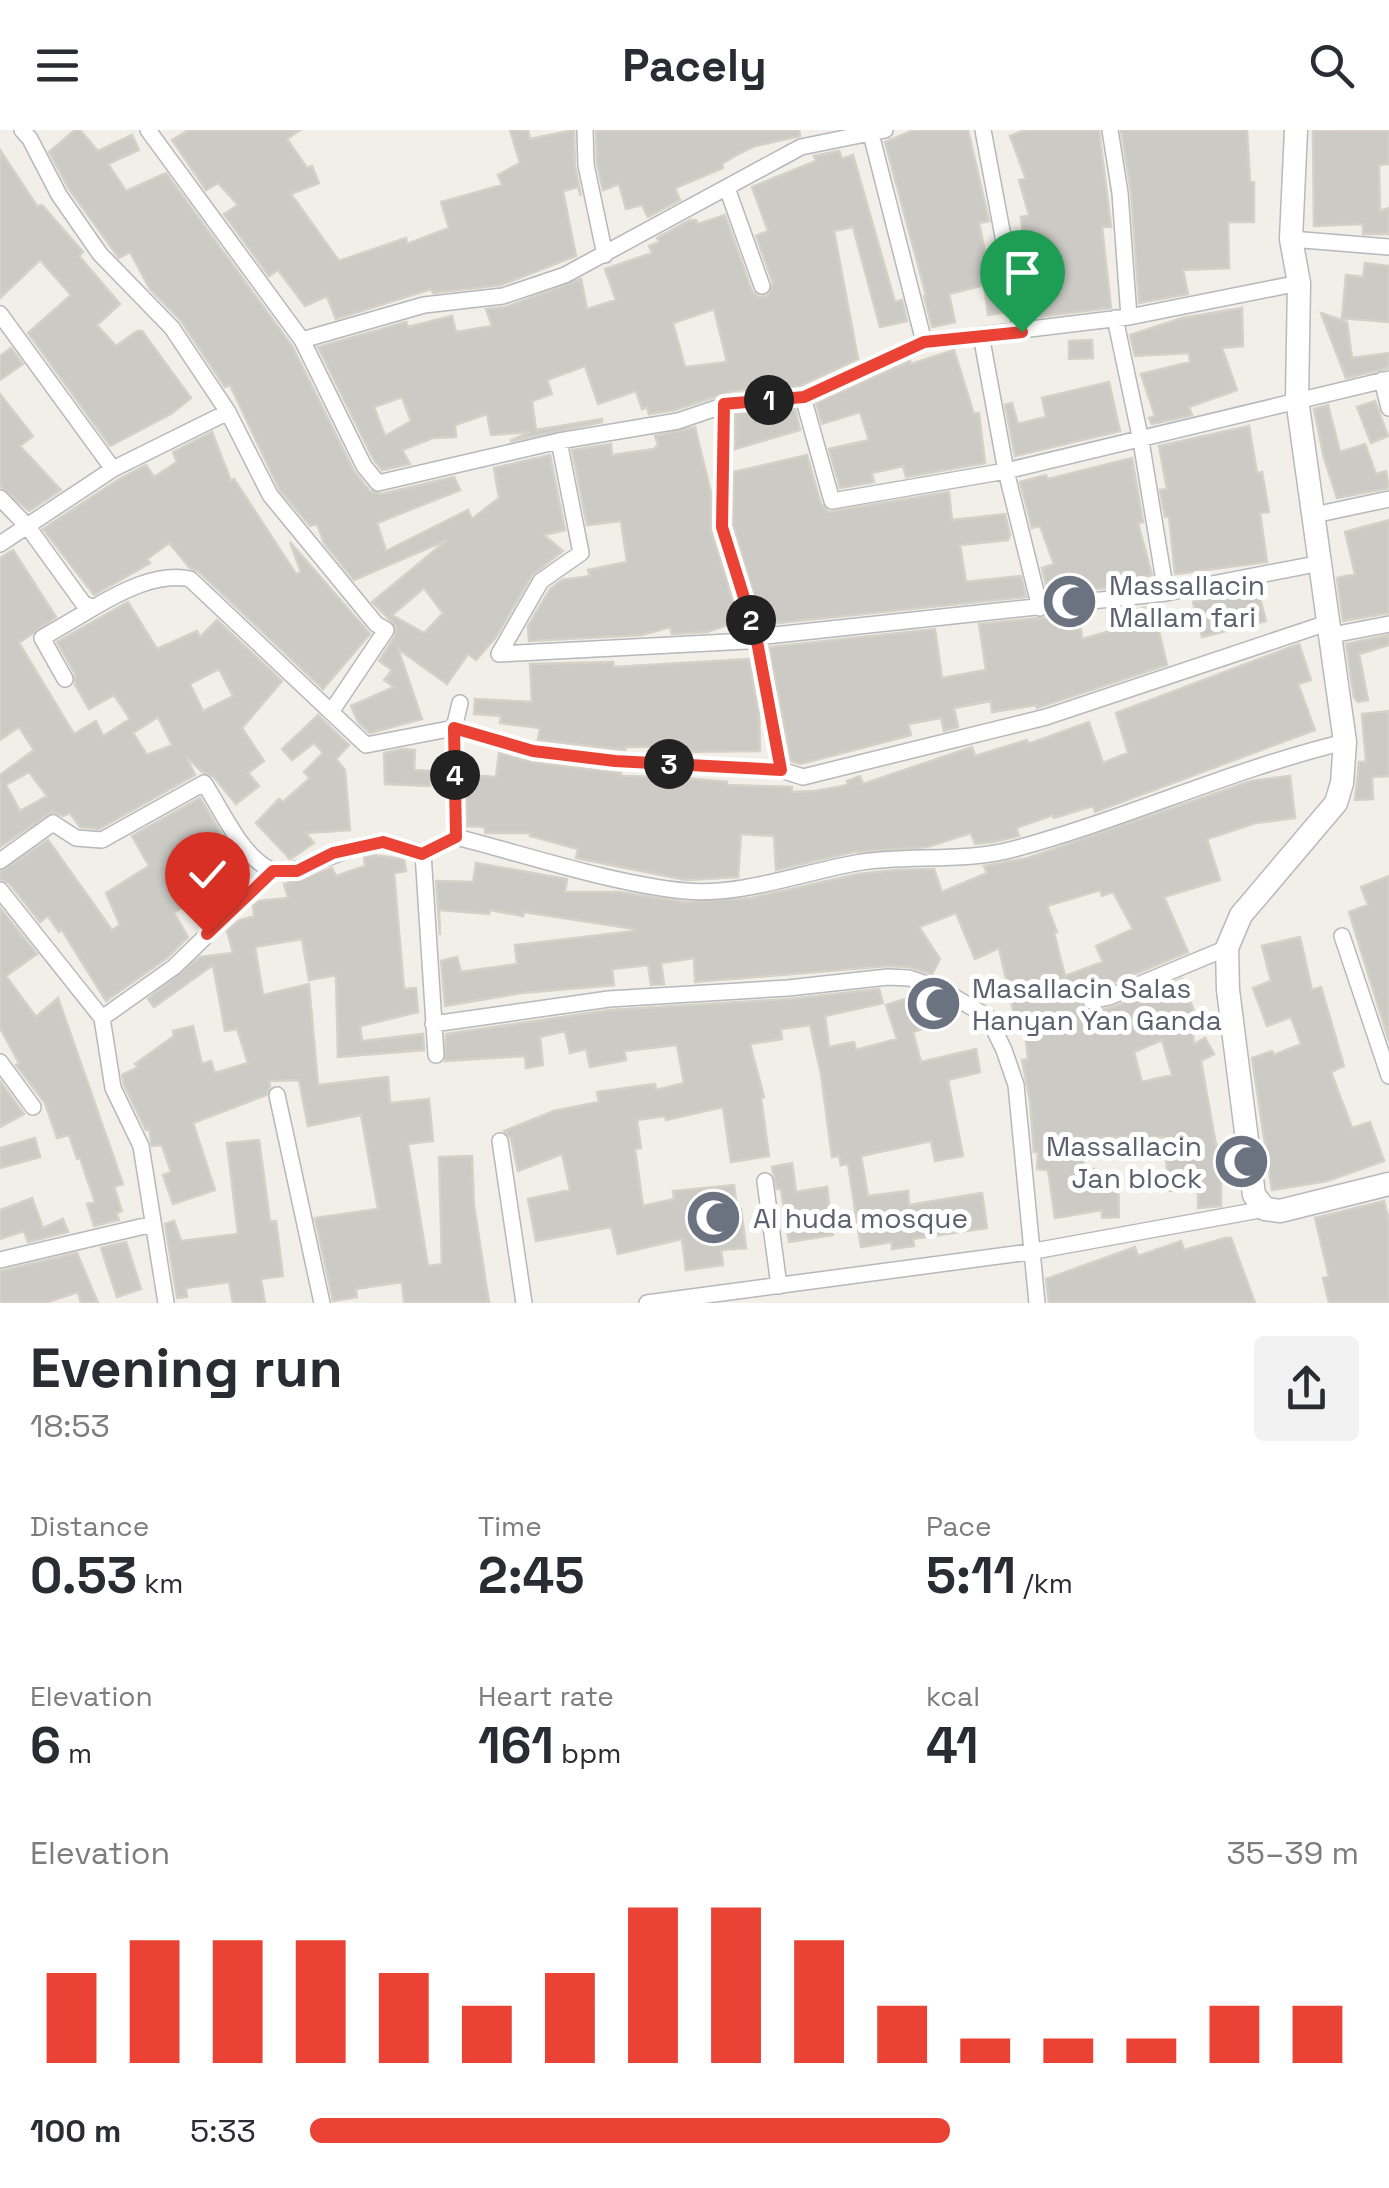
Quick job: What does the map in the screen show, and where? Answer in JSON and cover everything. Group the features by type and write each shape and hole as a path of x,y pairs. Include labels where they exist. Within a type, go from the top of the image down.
{"street":[{"path":"22,130 58,195 100,254 172,328 228,412 270,495 376,624 386,630 331,712"},
{"path":"148,130 302,340 364,466 378,483 559,441 678,421 724,404 804,397 924,342 1122,317 1299,282"},
{"path":"585,130 586,165 605,256"},
{"path":"983,130 1022,332"},
{"path":"1110,130 1120,193 1122,317 1166,594"},
{"path":"1265,1209 1254,1194 1228,990 1227,948 1241,915 1336,804 1345,742 1297,399 1299,282 1292,239 1296,130"},
{"path":"302,340 424,304 504,296 565,275 801,147 875,131 924,342"},
{"path":"727,188 762,286"},
{"path":"1292,239 1389,247"},
{"path":"0,314 113,469"},
{"path":"980,335 1006,471 1040,608"},
{"path":"804,397 832,502 1006,471 1141,441 1385,379 1389,408"},
{"path":"724,404 722,527 756,636 781,770"},
{"path":"0,544 113,469 228,412"},
{"path":"559,441 581,554 541,580 499,654 748,641 756,636 1166,594 1321,562"},
{"path":"0,498 28,526 84,604 93,608"},
{"path":"1314,515 1389,500"},
{"path":"65,679 42,638 122,590 179,577 190,580 366,745 454,728 533,751 615,761 781,770 804,776 1046,717 1331,628 1389,624"},
{"path":"456,837 454,728 460,702"},
{"path":"0,861 53,823 76,838 102,840 204,783 249,852 273,871 297,871 333,853 383,842 422,854 456,837 689,892 774,882 858,863 1012,850 1286,756 1345,742"},
{"path":"422,854 436,1055"},
{"path":"102,1018 174,967 273,871"},
{"path":"0,890 102,1018 112,1088 141,1146 166,1303"},
{"path":"1342,936 1389,1076"},
{"path":"1091,1001 1227,948"},
{"path":"433,1024 609,999 788,988 888,977 908,978 939,988 988,1017 1016,1085 1029,1252 1037,1303"},
{"path":"0,1062 33,1107"},
{"path":"278,1095 322,1303"},
{"path":"500,1141 524,1303"},
{"path":"765,1181 779,1286"},
{"path":"647,1303 1029,1252 1265,1209 1280,1210 1389,1184"},
{"path":"0,1260 153,1224"}],"building":[{"path":"75,130 80,130 98,151 132,135 139,150 108,164 126,191 166,173 292,346 354,471 370,491 381,494 454,477 460,490 377,523 386,551 468,510 472,519 499,498 494,468 550,455 565,530 544,535 563,551 532,575 496,637 476,660 468,654 447,684 398,649 422,719 370,733 358,722 351,706 394,687 384,680 392,670 379,661 395,636 396,626 372,602 447,540 354,580 324,543 317,524 310,526 279,489 230,385 225,387 181,321 150,289 130,252 119,258 69,189 49,152","holes":["424,588 443,613 424,633 392,615"]},
{"path":"189,130 300,130 287,139 307,168 312,166 319,183 291,194 339,261 406,238 407,244 449,228 441,202 502,185 498,175 520,163 510,130 528,130 530,139 574,130 581,196 578,187 563,191 576,256 501,285 433,293 431,289 336,319 327,296 305,306 278,270 269,276 224,214 238,205 218,183 206,190 172,140"},
{"path":"596,130 799,130 800,136 755,146 735,156 722,164 723,168 675,188 680,200 648,217 642,205 626,209 619,184 603,190"},
{"path":"914,130 968,130 989,221 979,223 989,270 997,268 1006,312 988,315 984,285 949,294 955,322 932,327 885,142"},
{"path":"1025,130 1099,130 1111,227 1102,227 1111,308 1037,317 1034,306 1028,307 1019,262 1020,255 1025,254 1021,217 1029,215 1019,180 1026,179 1010,136"},
{"path":"1121,130 1247,130 1250,182 1254,182 1254,222 1228,222 1229,268 1183,270 1188,294 1139,303 1131,192"},
{"path":"1313,130 1389,131 1389,164 1379,165 1380,211 1389,208 1389,234 1363,234 1363,224 1314,226"},
{"path":"0,150 37,206 42,205 83,252 79,256 120,304 97,325 116,346 142,331 191,398 171,414 110,446 28,333 71,295 40,260 0,298"},
{"path":"839,151 842,159 853,155 895,302 902,300 907,321 880,327 853,227 834,231 858,359 800,386 733,391 675,410 649,414 647,407 642,409 636,391 598,404 585,366 547,380 552,394 532,401 536,430 602,422 510,441 530,432 491,435 487,414 455,425 456,437 433,438 402,450 410,464 382,470 374,460 318,347 406,322 408,327 452,316 456,332 492,326 486,309 506,307 581,279 587,309 616,300 605,269 652,253 649,246 659,242 657,238 690,220 698,224 725,215 752,291 759,297 767,296 773,283 756,236 768,231 752,187 816,161 814,156","holes":["714,309 727,362 685,367 673,323","402,397 411,421 385,436 374,407"]},
{"path":"1365,263 1389,266 1389,322 1342,318 1346,275 1363,277"},
{"path":"1242,308 1243,346 1222,348 1237,390 1189,407 1192,415 1152,424 1149,418 1155,416 1141,374 1190,362 1189,353 1135,356 1130,335 1182,318"},
{"path":"1321,313 1347,322 1352,358 1389,353 1389,368 1346,378"},
{"path":"1092,340 1093,358 1069,359 1069,341"},
{"path":"11,348 23,364 0,380 0,356"},
{"path":"954,350 974,414 979,413 985,463 906,477 903,466 872,473 874,482 840,488 829,449 869,440 860,412 822,424 816,403 910,361 911,364"},
{"path":"1109,382 1120,431 1015,456 1005,405 1012,403 1018,424 1046,417 1042,398"},
{"path":"0,394 33,436 20,446 61,490 29,511 0,486"},
{"path":"1375,401 1388,436 1371,443 1357,407"},
{"path":"1328,405 1340,452 1365,444 1376,474 1386,471 1389,488 1337,498 1314,409"},
{"path":"795,409 800,430 735,449 735,414"},
{"path":"1249,426 1269,512 1260,513 1267,562 1175,574 1169,516 1165,517 1160,490 1167,489 1159,446"},
{"path":"695,427 711,493 711,530 739,621 707,632 672,634 670,627 642,635 529,641 528,626 550,589 562,580 590,576 588,570 627,562 621,521 587,525 572,450 611,444 612,455 654,449 658,445 655,436"},
{"path":"212,432 231,481 234,479 296,574 301,572 290,542 370,634 323,689 198,571 190,568 169,543 147,559 150,563 94,595 43,529 146,465 154,477 177,462 173,452"},
{"path":"807,455 821,504 829,512 949,492 952,520 1005,514 1008,540 960,545 966,582 1021,576 1026,597 769,624 765,612 760,613 733,525 734,472"},
{"path":"1132,458 1143,522 1138,523 1152,575 1106,588 1048,594 1042,568 1054,564 1040,526 1032,528 1020,482"},
{"path":"1389,520 1389,613 1343,621 1337,578 1355,574 1345,532"},
{"path":"13,550 56,617 19,643 74,734 96,721 103,736 130,719 114,695 89,709 57,642 128,602 157,649 197,631 200,637 217,620 282,681 242,728 264,761 248,773 259,786 236,804 213,776 202,772 186,756 195,775 99,829 80,827 70,813 63,816 52,812 0,847 0,775 34,750 19,727 0,740 0,558","holes":["219,669 233,696 203,711 190,684","158,717 172,745 147,755 133,733","29,772 47,796 20,811 6,785"]},
{"path":"1257,587 1266,621 1202,637 1193,602"},
{"path":"1153,606 1167,665 1037,708 1036,705 992,712 991,701 954,708 958,727 944,731 941,718 908,724 911,735 800,764 791,761 769,647 935,629 942,678 986,670 979,624 1079,614 1082,639 1114,630 1111,615"},
{"path":"1389,635 1389,645 1359,654 1368,700 1358,702 1354,698 1346,644"},
{"path":"1299,644 1311,680 1298,684 1315,730 1095,812 1093,806 1054,818 1053,815 1016,828 1019,836 993,842 975,844 971,833 927,847 854,852 776,870 774,836 741,834 738,877 686,880 576,858 578,849 530,836 531,833 485,833 485,827 467,826 466,775 496,777 499,753 621,776 815,791 848,785 847,781 860,776 863,784 972,747 975,756 1027,740 1028,744 1089,722 1103,763 1128,753 1116,713"},
{"path":"749,659 759,715 760,751 676,752 676,746 625,750 538,740 540,728 500,723 501,716 474,714 475,699 532,702 530,664 613,662 614,667"},
{"path":"1389,711 1389,776 1372,777 1373,799 1355,800 1359,762 1366,762 1362,714"},
{"path":"318,715 349,745 336,759 345,770 350,830 306,833 314,843 290,859 256,823 279,799 283,802 310,778 304,772 323,753 314,743 292,760 282,749"},
{"path":"415,750 414,770 431,771 430,786 385,784 384,753"},
{"path":"1290,776 1295,818 1255,823 1207,839 1220,880 1164,897 1188,952 1088,990 1080,999 1083,1009 1093,1012 1182,979 1194,1011 1190,1013 1194,1044 1205,1038 1214,1054 1201,1061 1216,1145 1227,1145 1226,1170 1221,1170 1221,1206 1198,1208 1198,1188 1169,1191 1164,1137 1084,1138 1083,1171 1094,1169 1096,1178 1118,1178 1119,1217 1102,1218 1102,1210 1055,1218 1048,1170 1037,1169 1038,1152 1034,1152 1022,1060 1028,1059 1024,1021 1016,1023 999,948 975,959 956,913 919,927 940,959 932,974 888,966 695,982 694,958 661,963 664,984 651,985 648,965 612,969 614,985 521,993 445,1006 441,961 457,957 461,972 517,964 515,945 635,931 524,912 523,916 490,910 489,914 439,910 440,935 436,881 473,882 476,863 567,879 565,892 619,892 685,902 751,898 858,874 896,870 934,869 942,892 987,873 984,866 1028,858 1251,781","holes":["1100,890 1102,896 1113,892 1133,929 1096,946 1103,962 1065,976 1054,933 1057,932 1047,906","1162,1040 1172,1075 1142,1082 1134,1052"]},
{"path":"200,798 247,867 174,913 188,937 167,958 106,1001 62,930 59,932 48,916 40,922 9,883 0,879 0,872 48,840 112,930 120,925 106,893 149,866 132,836"},
{"path":"364,857 404,859 406,871 394,873 404,989 416,988 418,1012 360,1026 362,1041 423,1034 424,1050 338,1057 336,975 309,980 302,939 255,947 263,995 309,984 318,1085 388,1077 390,1103 429,1099 433,1141 408,1144 428,1266 442,1264 439,1157 472,1156 474,1205 489,1303 404,1303 402,1282 356,1289 357,1297 333,1301 315,1218 378,1209 361,1115 308,1126 299,1080 269,1081 266,1095 193,1123 215,1190 173,1204 163,1175 171,1172 162,1145 152,1146 149,1128 146,1130 124,1085 122,1075 138,1067 135,1064 174,1036 173,1031 193,1026 202,1064 211,1061 215,1073 248,1063 237,1029 225,1031 213,965 154,1007 148,999 200,957 233,953 227,931 238,921 254,916 253,906 259,901 288,898 284,884 332,868 336,876 365,866"},
{"path":"1389,876 1389,1041 1349,912 1368,905 1361,887"},
{"path":"0,908 37,954 6,976 36,1017 58,998 123,1184 114,1187 122,1211 116,1213 119,1220 94,1226 87,1204 95,1202 80,1158 77,1159 69,1135 57,1138 45,1103 16,1065 19,1063 0,1028"},
{"path":"1300,937 1312,990 1321,987 1344,1066 1331,1072 1352,1128 1370,1122 1384,1161 1327,1181 1272,1190 1252,1058 1272,1051 1274,1055 1301,1044 1291,1017 1267,1026 1253,988 1271,981 1262,946"},
{"path":"879,989 883,1003 825,1016 829,1047 854,1042 856,1050 897,1039 886,1005 920,994 939,1001 946,1021 913,1032 921,1062 976,1049 980,1072 948,1080 963,1156 935,1161 931,1141 861,1156 868,1196 908,1191 909,1205 982,1193 987,1228 913,1239 914,1246 892,1249 892,1242 861,1247 848,1164 841,1165 839,1156 832,1157 810,1025 781,1029 782,1039 750,1044 764,1097 761,1098 769,1156 731,1162 723,1107 666,1120 665,1116 637,1120 641,1148 635,1149 643,1206 674,1199 673,1191 734,1185 746,1248 721,1250 723,1265 686,1270 682,1239 618,1254 611,1227 536,1241 528,1199 570,1190 562,1154 518,1171 511,1138 504,1131 554,1111 599,1102 597,1092 655,1084 656,1090 684,1083 677,1045 624,1051 626,1060 590,1067 586,1049 570,1053 565,1031 540,1037 543,1065 526,1068 525,1056 445,1061 446,1034 610,1010"},
{"path":"0,1081 24,1114 0,1127"},
{"path":"35,1138 40,1157 0,1168 0,1148"},
{"path":"259,1140 270,1222 276,1221 283,1276 261,1279 265,1303 233,1303 229,1282 186,1288 187,1297 177,1298 165,1224 174,1221 181,1241 238,1234 227,1143"},
{"path":"792,1163 796,1192 827,1187 833,1235 789,1242 781,1189 777,1189 772,1167"},
{"path":"32,1198 43,1228 63,1219 68,1232 28,1242 24,1231 0,1239 0,1210"},
{"path":"1384,1201 1389,1220 1389,1303 1329,1303 1323,1278 1329,1277 1315,1218"},
{"path":"1231,1238 1255,1303 1049,1303 1046,1279 1135,1247 1138,1256 1181,1241 1184,1250"},
{"path":"126,1242 141,1289 117,1297 101,1248"},
{"path":"77,1253 98,1303 81,1303 78,1292 45,1303 0,1303 0,1271"}],"place":[{"name":"Massallacin Mallam fari","path":"1070,601"},
{"name":"Masallacin Salas Hanyan Yan Ganda","path":"933,1004"},
{"name":"Massallacin Jan block","path":"1241,1162"},
{"name":"Al huda mosque","path":"714,1218"}],"route":[{"path":"207,934 273,871 297,871 333,853 383,842 422,854 456,837 454,728 533,751 615,761 781,770 756,636 722,527 724,404 804,397 924,342 1022,332"}]}
